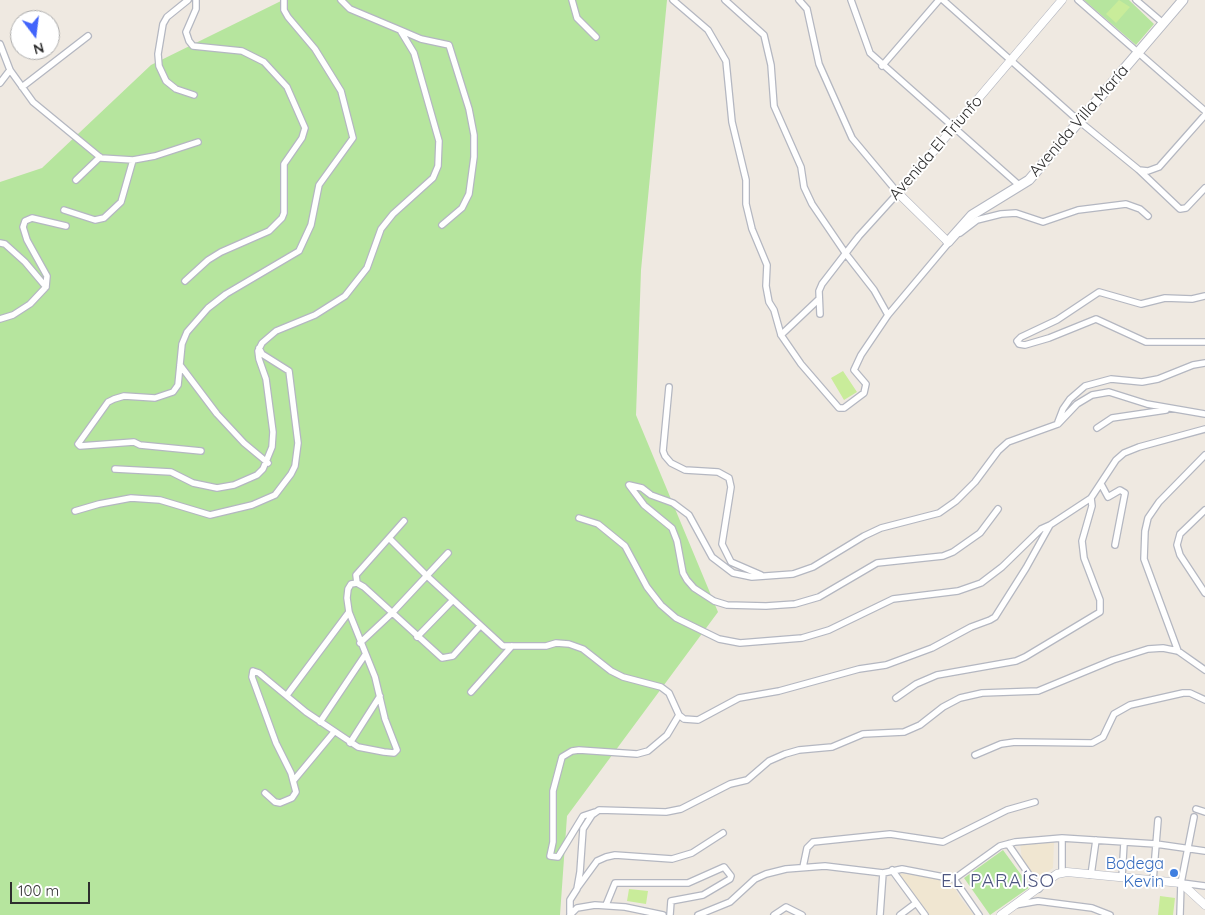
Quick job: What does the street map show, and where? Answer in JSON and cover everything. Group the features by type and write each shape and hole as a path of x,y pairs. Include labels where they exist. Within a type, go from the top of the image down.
{"main road":[{"name":"Avenida Villa María","path":"948,242 972,215 1029,180 1183,0"}],"street":[{"path":"188,0 167,17 163,24 158,54 159,66 166,82 176,89 194,95"},
{"path":"185,280 221,252 269,232 282,218 284,164 302,138 305,128 287,87 264,62 242,51 193,46 186,32 196,9 196,0"},
{"path":"201,451 140,445 134,442 78,445 108,402 124,396 155,398 173,392 178,385 182,344 187,332 208,308 226,294 299,251 311,226 319,184 353,138 347,111 338,85 315,49 288,17 284,10 284,0"},
{"path":"341,0 350,9 421,39 448,45 469,109 474,135 474,157 469,194 462,208 442,225"},
{"path":"572,0 577,18 596,37"},
{"path":"673,0 708,30 726,61 732,122 746,180 746,204 752,229 767,265 766,286 769,302 774,310 781,336"},
{"path":"725,0 764,35 767,41 774,106 801,167 804,187 812,204 846,254 874,290 888,314"},
{"path":"799,0 808,9 819,64 852,138 898,193 948,242 977,220 1002,214 1016,213 1042,222 1078,210 1126,204 1133,206 1148,216"},
{"path":"851,0 870,53 882,66 1020,186"},
{"path":"882,66 939,0"},
{"path":"943,0 1079,121 1140,170 1183,210 1205,188"},
{"name":"Avenida El Triunfo","path":"820,314 819,299 822,284 859,236 954,128 1062,0"},
{"path":"1078,0 1205,110"},
{"path":"1136,0 1163,23"},
{"path":"115,469 171,472 193,483 217,488 234,485 257,475 268,463 273,432 269,392 258,359 259,348 276,331 315,315 345,296 367,268 381,229 393,214 433,178 438,166 439,152 435,123 418,62 400,30"},
{"path":"22,87 88,36"},
{"path":"0,44 10,70 33,102 100,157 133,160 155,156 198,142"},
{"path":"0,83 10,70"},
{"path":"1140,170 1148,171 1159,167 1205,115"},
{"path":"76,180 100,157"},
{"path":"64,210 95,220 104,218 121,202 133,160"},
{"path":"0,319 12,315 30,304 46,287 47,276 27,240 23,227 25,221 32,218 66,226"},
{"name":"Avenida Villa María","path":"781,336 801,364 840,409 866,391 866,384 854,370 861,355 888,314 948,242"},
{"path":"0,243 5,244 26,262 46,287"},
{"path":"1205,296 1192,299 1165,298 1141,304 1099,292 1057,320 1021,337 1017,341 1019,344 1025,345 1049,338 1096,319 1146,342 1205,342"},
{"name":"Avenida El Triunfo","path":"781,336 819,299"},
{"path":"75,511 131,498 160,500 210,515 252,506 275,495 282,488 295,466 298,443 289,371 262,354 259,348"},
{"path":"1058,424 1063,409 1070,398 1085,386 1111,379 1142,382 1158,379 1193,365 1205,363"},
{"path":"180,365 217,414 244,443 268,463"},
{"path":"669,387 663,451 665,456 671,463 685,470 718,472 729,478 730,488 722,544 725,554 731,562 765,576"},
{"path":"998,510 980,533 953,552 943,556 877,563 819,597 795,604 766,606 727,605 714,601 694,588 687,580 672,528 644,505 628,485 642,488 651,495 673,503 689,515 712,557 733,573 752,577 793,574 813,568 864,536 881,528 939,513 956,501 975,482 998,450 1015,439 1058,424 1084,399 1100,392 1109,392 1171,409 1205,414"},
{"path":"1096,428 1112,418 1171,409"},
{"path":"579,518 598,524 625,546 646,587 661,605 676,618 719,639 740,643 802,638 829,630 893,599 958,591 981,582 1002,567 1041,530 1091,498 1116,460 1124,453 1163,439 1205,429"},
{"path":"1178,650 1144,558 1145,531 1148,518 1159,502 1205,455"},
{"path":"1101,484 1108,497 1120,490 1125,493 1116,545"},
{"path":"896,698 916,684 937,675 1016,661 1100,612 1100,600 1084,558 1082,541 1092,506 1091,498"},
{"path":"1205,510 1180,534 1177,546 1180,555 1205,593"},
{"path":"404,521 356,575 357,583 442,658 454,656 480,626"},
{"path":"389,538 496,642 503,646 569,644 583,649 611,671 623,677 661,688 669,693 679,714 690,720 698,720 739,698 779,691 852,671 886,665 932,648 971,626 990,620 999,610 1026,568 1050,525"},
{"path":"360,643 392,613 448,553"},
{"path":"264,793 275,802 286,802 296,792 294,780 276,743 251,674 253,671 260,673 320,722 350,743 358,747 384,752 394,753 397,750 391,739 380,696 349,612 348,589 352,584 357,583"},
{"path":"417,637 453,600"},
{"path":"287,695 349,612"},
{"path":"471,692 512,646"},
{"path":"679,714 668,735 648,751 637,754 579,750 572,751 562,757 553,791 553,842 550,856 558,857 584,816 599,810 666,812 681,809 730,784 747,780 769,761 785,754 799,750 832,747 863,734 904,732 920,725 943,707 960,698 982,693 1038,691 1113,660 1148,650 1163,648 1178,650 1205,670"},
{"path":"320,722 365,655"},
{"path":"975,755 1001,744 1015,742 1092,743 1103,737 1114,714 1130,705 1183,693 1190,693 1205,700"},
{"path":"350,743 380,696"},
{"path":"294,780 334,732"},
{"path":"803,867 807,848 813,842 890,834 943,842 1007,810 1035,802"},
{"path":"1196,809 1205,812"},
{"path":"577,889 583,829 592,815 599,810"},
{"path":"1180,915 1181,883 1194,817"},
{"path":"1153,881 1158,820"},
{"path":"570,914 570,900 597,861 615,855 672,858 692,853 722,832"},
{"path":"698,915 730,902 755,879 766,874 803,867 824,866 883,873 892,870 954,878 994,849 1015,842 1062,838 1156,844 1205,851"},
{"path":"1062,838 1062,872"},
{"path":"1091,875 1096,840"},
{"path":"1122,877 1124,843"},
{"path":"1008,844 1039,889"},
{"path":"606,905 615,883 688,883 724,867 731,876 730,879 703,895 670,901 670,915"},
{"path":"892,870 925,915"},
{"path":"1001,915 1062,872 1205,886"},
{"path":"880,915 883,873"},
{"path":"954,878 979,915"},
{"path":"1181,883 1205,905"},
{"path":"1015,905 1038,901 1092,908 1110,915"},
{"path":"900,915 916,903"},
{"path":"570,914 583,906 606,905 625,906 663,915"},
{"path":"774,915 786,907 802,915"}],"shaded area":[{"path":"1054,842 1053,868 1037,879 1022,859 1020,844"},
{"path":"897,873 950,880 961,899 974,915 926,915"}],"green space":[{"path":"283,0 667,0 641,270 636,415 718,612 567,816 560,915 0,915 0,182 42,168 151,65"},
{"path":"1084,0 1129,0 1154,24 1136,45"},
{"path":"1119,0 1130,7 1116,23 1106,14"},
{"path":"843,371 857,392 844,400 831,378"},
{"path":"1003,850 1030,887 990,915 964,878"},
{"path":"629,889 648,891 646,904 627,901"},
{"path":"1160,896 1175,898 1173,915 1158,915"}],"place":[{"name":"Bodega Kevin","path":"1174,873"}],"district":[{"name":"EL PARAÍSO","path":"998,881"}]}
